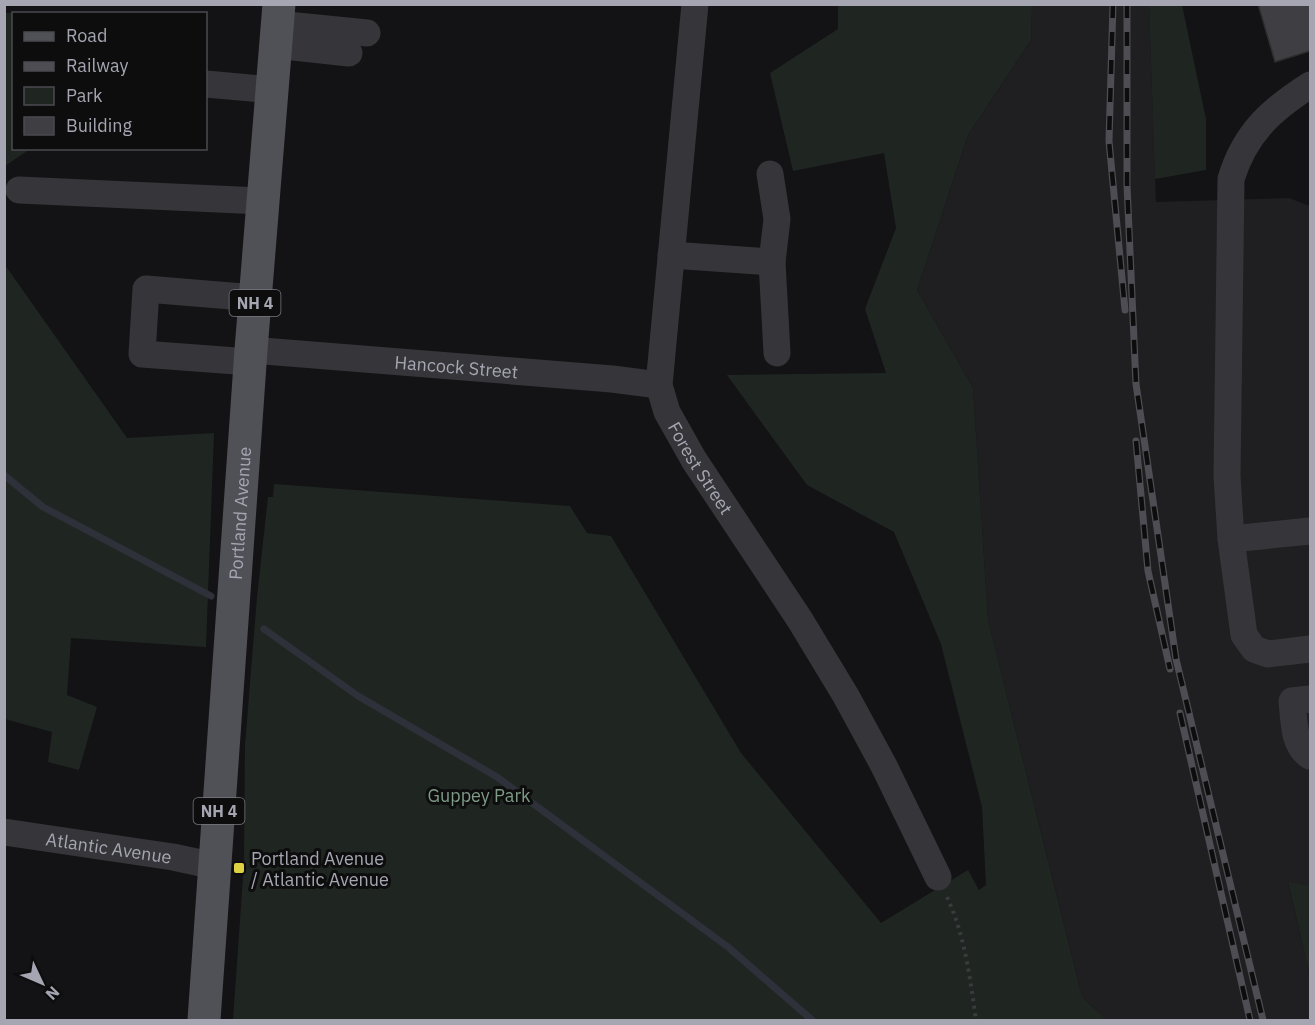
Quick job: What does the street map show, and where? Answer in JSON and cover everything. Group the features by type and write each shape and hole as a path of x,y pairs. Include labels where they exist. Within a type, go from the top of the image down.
{"main road":[{"name":"Portland Avenue","path":"204,1020 255,298 277,25"}],"street":[{"name":"Forest Street","path":"695,4 659,385 667,412 694,460 801,620 846,696 884,766 938,877"},
{"path":"277,25 367,33"},
{"path":"277,25 349,53"},
{"path":"207,84 272,90"},
{"path":"1311,85 1286,100 1250,137 1238,157 1231,179 1227,464 1231,539 1244,636 1254,649 1268,654 1311,649"},
{"path":"770,174 777,219 772,262 777,353"},
{"path":"19,190 263,201"},
{"path":"670,255 772,262"},
{"name":"Hancock Street","path":"255,298 146,289 142,354 251,356 612,379 659,385"},
{"path":"1231,539 1311,531"},
{"path":"1311,699 1292,701 1297,739 1302,749 1311,756"},
{"name":"Atlantic Avenue","path":"4,832 173,857 215,866"}],"path":[{"path":"938,877 957,918 967,957 976,1020"}],"shaded area":[{"path":"1032,5 1149,5 1156,202 1289,198 1310,206 1310,888 1288,883 1310,976 1310,1020 1107,1020 1082,997 988,620 973,388 917,290 968,135 1031,40"}],"green space":[{"name":"Guppey Park","path":"838,5 1032,5 1031,40 968,135 917,290 973,388 988,620 1082,997 1107,1020 233,1020 244,863 245,745 268,497 273,497 274,484 570,506 587,533 611,536 741,753 881,923 968,870 979,890 986,885 982,807 941,644 894,532 807,485 727,375 886,373 865,309 896,228 884,153 793,171 770,73 838,29"},
{"path":"1149,5 1182,5 1206,119 1206,170 1155,179"},
{"path":"4,13 12,13 12,150 29,150 5,166"},
{"path":"5,265 127,438 214,433 206,647 71,638 67,695 97,707 79,770 48,762 52,732 5,719"},
{"path":"1288,882 1310,886 1310,976"}],"building":[{"path":"1258,4 1310,4 1310,51 1275,62"}],"waterway":[{"path":"4,475 43,507 211,596"},
{"path":"264,629 358,696 497,777 728,947 812,1020"}],"railway":[{"path":"1113,4 1109,141 1125,310"},
{"path":"1127,4 1127,185 1136,384 1176,659 1263,1020"},
{"path":"1136,441 1148,571 1170,669"},
{"path":"1180,713 1250,1020"}],"place":[{"name":"Portland Avenue / Atlantic Avenue","path":"239,868"}]}
